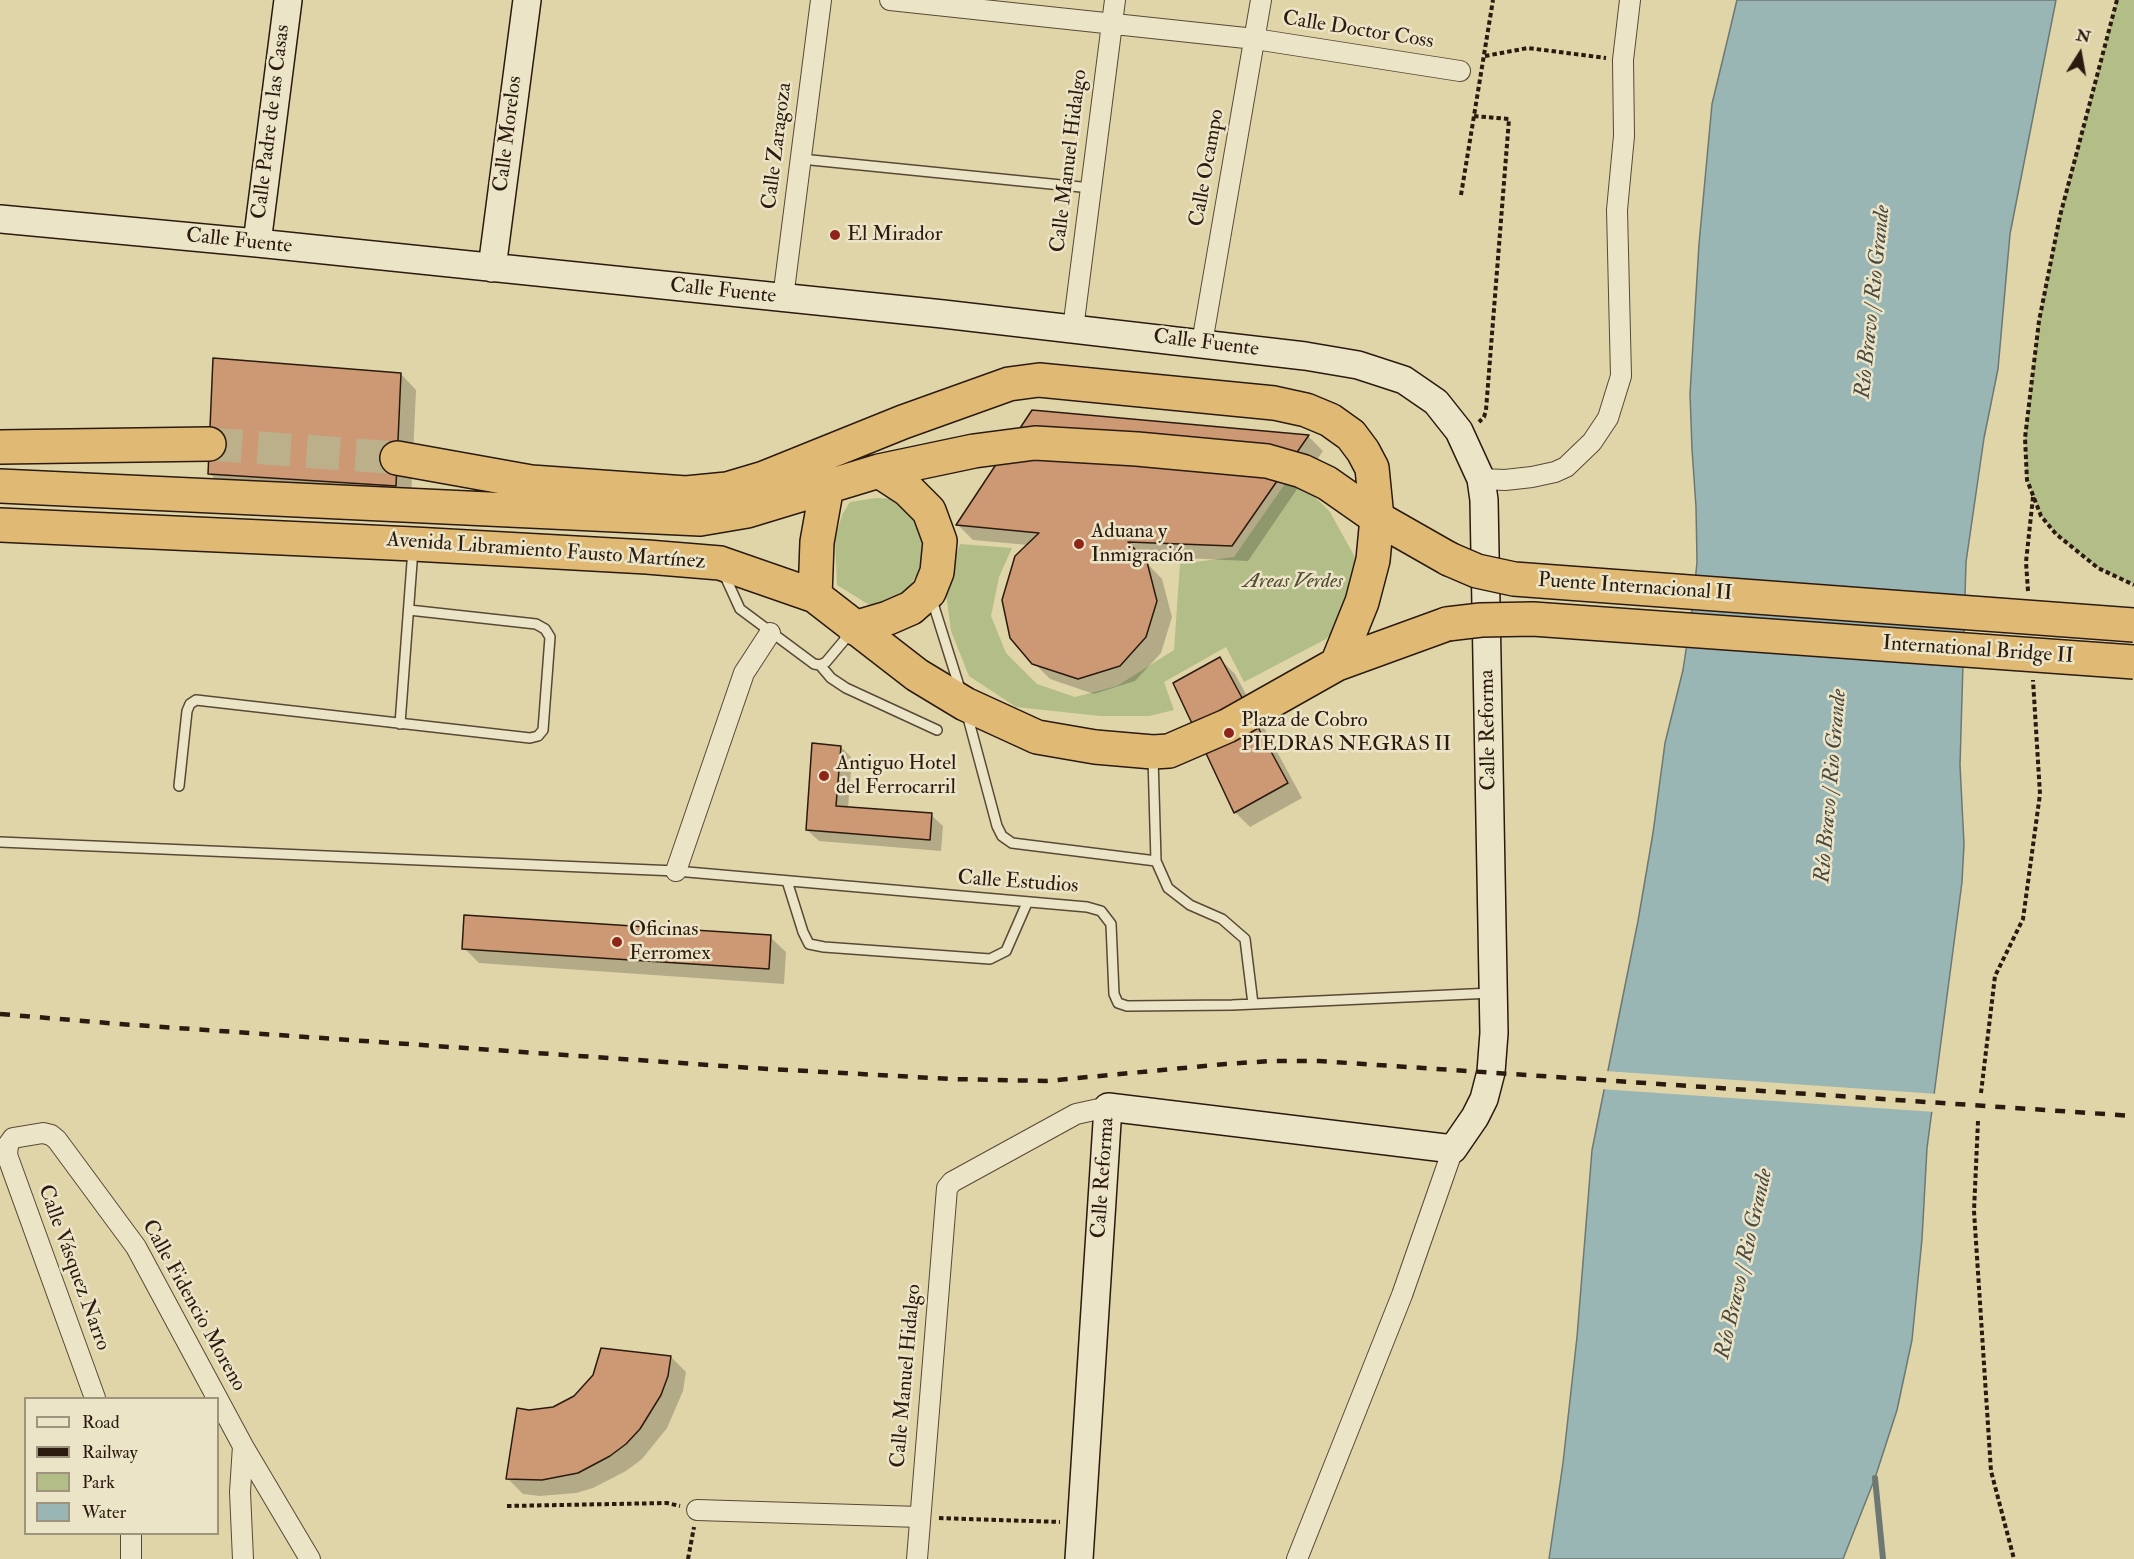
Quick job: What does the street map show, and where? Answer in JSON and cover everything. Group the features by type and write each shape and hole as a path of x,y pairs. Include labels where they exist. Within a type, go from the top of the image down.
{"highway":[{"path":"397,458 531,482 686,493 727,489 764,478 1009,384 1039,380 1274,403 1306,410 1330,420 1351,435 1372,468 1377,518 1373,560 1365,591 1337,664"},
{"name":"Avenida Libramiento Fausto Martínez","path":"0,486 700,519 747,511 879,471 974,451 1035,443 1137,449 1267,461 1302,471 1327,483 1377,518 1449,559"},
{"path":"0,447 209,444"},
{"path":"854,628 910,609 929,592 937,572 940,541 929,511 908,490 879,471"},
{"path":"815,596 817,542 827,486"},
{"name":"Avenida Libramiento Fausto Martínez","path":"0,525 647,556 720,563 815,596 917,675 965,704 1037,737 1095,747 1153,752 1169,751 1227,726 1337,664 1447,624"},
{"name":"Puente Internacional II","path":"1449,559 1477,571 1514,579 1823,602"},
{"name":"International Bridge II","path":"1823,602 2134,625"},
{"name":"Puente Internacional II","path":"1447,624 1481,620 1533,619 1821,639"},
{"name":"International Bridge II","path":"1821,639 2134,662"}],"street":[{"name":"Calle Padre de las Casas","path":"256,243 288,0"},
{"name":"Calle Morelos","path":"492,268 526,0"},
{"name":"Calle Zaragoza","path":"783,298 821,0"},
{"name":"Calle Doctor Coss","path":"890,0 1255,39 1460,71"},
{"name":"Calle Manuel Hidalgo","path":"1073,329 1115,0"},
{"name":"Calle Ocampo","path":"1202,343 1262,0"},
{"path":"1481,479 1505,480 1532,477 1566,467 1593,442 1608,418 1621,376 1617,210 1624,136 1623,60 1630,0"},
{"name":"Calle Fuente","path":"0,219 256,243 1202,343 1358,365 1404,380 1436,402"},
{"name":"Calle Reforma","path":"1080,1559 1108,1107 1453,1149 1484,1100 1491,1072 1494,992 1484,500 1481,479 1459,431 1436,402"},
{"path":"676,871 744,673 770,633"},
{"name":"Calle Manuel Hidalgo","path":"917,1559 947,1188 952,1182 1076,1114 1108,1107"},
{"name":"Calle Fidencio Moreno","path":"7,1155 8,1145 13,1138 43,1133 57,1140 136,1247 217,1397"},
{"path":"1298,1559 1402,1295 1453,1149"},
{"name":"Calle Vásquez Narro","path":"7,1155 95,1397"},
{"name":"Calle Fidencio Moreno","path":"219,1401 310,1559"},
{"path":"243,1446 240,1492 243,1559"},
{"path":"697,1510 920,1517"},
{"path":"131,1535 131,1559"}],"lane":[{"path":"801,159 1091,188"},
{"path":"399,724 413,544"},
{"path":"720,563 740,609 814,664 820,665 826,662 854,628"},
{"path":"929,592 965,704 997,826 1002,837 1012,843 1156,861"},
{"path":"179,786 188,711 190,704 196,700 530,738 538,736 543,730 550,637 546,629 536,624 409,610"},
{"path":"820,665 831,678 846,688 937,730"},
{"path":"1153,752 1156,861 1168,888 1190,905 1222,919 1245,939 1253,1004"},
{"name":"Calle Estudios","path":"0,842 676,871 1088,907 1101,911 1111,924 1114,994 1118,1003 1127,1006 1253,1004 1494,992"},
{"path":"787,881 802,932 808,944 824,947 990,958 1006,951 1027,903"}],"path":[{"path":"1461,195 1493,0"},
{"path":"2117,0 2060,216 2039,321 2025,438 2027,480 2041,516 2056,534 2098,568 2134,585"},
{"path":"1485,56 1528,48 1623,60"},
{"path":"1459,431 1480,422 1486,410 1509,119 1474,116"},
{"path":"1981,1093 1995,976 2023,919 2040,794 2036,718"},
{"path":"1978,1121 1974,1211 1991,1471 2014,1559"},
{"path":"507,1506 667,1503 697,1510 688,1559"},
{"path":"920,1517 1082,1522"}],"green space":[{"path":"2117,0 2134,0 2134,584 2098,568 2056,534 2041,516 2027,480 2025,438 2039,321 2060,216"},
{"name":"Areas Verdes","path":"1289,478 1298,480 1330,512 1356,559 1356,607 1326,639 1244,682 1226,647 1164,682 1174,710 1149,716 1100,716 1016,707 969,676 951,631 945,586 960,544 1012,548 999,577 991,616 1006,653 1037,684 1075,697 1117,686 1174,650 1180,564 1234,557"},
{"path":"876,498 895,499 914,514 923,529 924,551 921,569 909,587 891,604 871,606 837,585 835,539 842,515 850,502"}],"water":[{"name":"Río Bravo / Rio Grande","path":"1737,0 2056,0 2010,234 1998,369 1984,438 1966,562 1960,765 1964,844 1962,882 1927,1148 1922,1239 1912,1340 1897,1410 1875,1478 1843,1559 1549,1559 1563,1463 1577,1337 1592,1150 1638,921 1665,743 1683,670 1693,603 1697,562 1690,394 1699,244 1712,104"}],"pier":[{"path":"1605,1071 1938,1094 1935,1112 1600,1089"}],"building":[{"path":"213,358 401,373 396,486 208,474"},
{"name":"Aduana y Inmigración","path":"1032,410 1309,435 1232,546 1128,542 1147,562 1157,601 1146,637 1120,666 1078,679 1032,664 1010,638 1002,600 1015,556 1039,533 956,525"},
{"name":"Plaza de Cobro PIEDRAS NEGRAS II","path":"1220,657 1288,783 1234,813 1173,683"},
{"name":"Antiguo Hotel del Ferrocarril","path":"812,743 841,746 836,806 932,813 930,840 806,830"},
{"name":"Oficinas Ferromex","path":"464,915 771,935 769,969 462,949"},
{"path":"601,1348 671,1356 668,1376 661,1395 640,1429 610,1456 578,1473 542,1480 506,1479 517,1408 529,1410 553,1407 574,1396 593,1375"}],"waterway":[{"path":"1875,1478 1883,1559"}],"tunnel":[{"path":"209,444 397,458"}],"railway":[{"path":"0,1014 752,1068 951,1079 1046,1081 1226,1064 1319,1061 2134,1116"}],"place":[{"name":"El Mirador","path":"835,235"},
{"name":"Aduana y Inmigración","path":"1079,544"},
{"name":"Plaza de Cobro PIEDRAS NEGRAS II","path":"1229,733"},
{"name":"Antiguo Hotel del Ferrocarril","path":"824,776"},
{"name":"Oficinas Ferromex","path":"617,942"}]}
